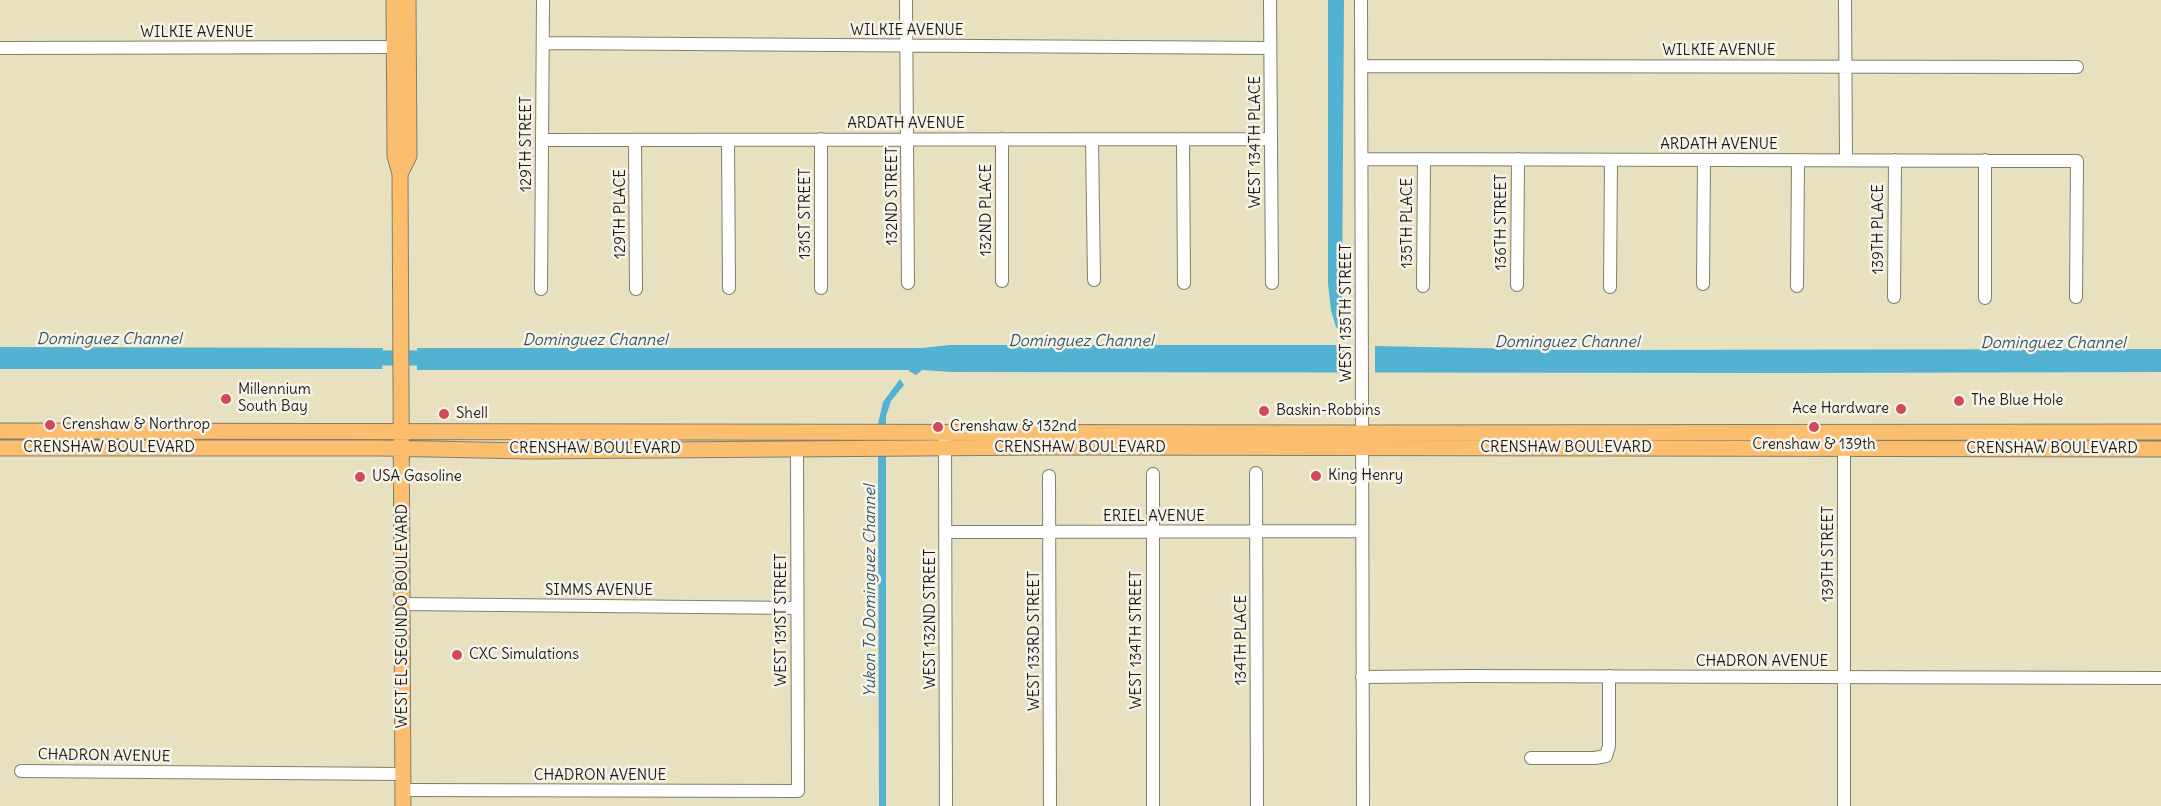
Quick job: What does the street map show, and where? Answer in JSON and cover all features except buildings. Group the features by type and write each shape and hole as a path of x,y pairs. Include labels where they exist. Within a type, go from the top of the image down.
{"main road":[{"path":"394,0 394,47 399,50 400,56 400,174"},
{"name":"WEST EL SEGUNDO BOULEVARD","path":"403,806 400,174 409,156 408,0"},
{"name":"CRENSHAW BOULEVARD","path":"0,431 797,433 882,441"},
{"path":"1485,432 1485,448"},
{"name":"CRENSHAW BOULEVARD","path":"1362,441 1485,432 2161,432"},
{"path":"1666,432 1666,448"},
{"path":"797,433 797,449"},
{"name":"CRENSHAW BOULEVARD","path":"0,448 529,451 797,449 882,441 945,440 1362,441 1485,448 2161,449"}],"street":[{"name":"129TH STREET","path":"541,289 543,0"},
{"name":"132ND STREET","path":"906,0 908,283"},
{"name":"WEST 134TH PLACE","path":"1270,0 1272,284"},
{"name":"WEST 135TH STREET","path":"1361,0 1362,806"},
{"path":"1845,0 1846,160"},
{"name":"WILKIE AVENUE","path":"543,44 1270,48"},
{"name":"WILKIE AVENUE","path":"0,48 394,47"},
{"name":"WILKIE AVENUE","path":"1361,66 2077,67"},
{"name":"132ND PLACE","path":"1002,139 1002,281"},
{"path":"1092,139 1094,280"},
{"path":"1183,139 1184,283"},
{"name":"ARDATH AVENUE","path":"542,140 1270,139"},
{"name":"129TH PLACE","path":"635,140 636,289"},
{"path":"728,140 729,288"},
{"name":"131ST STREET","path":"821,140 821,288"},
{"name":"ARDATH AVENUE","path":"1362,159 2077,161 2076,297"},
{"name":"135TH PLACE","path":"1423,286 1424,159"},
{"name":"136TH STREET","path":"1517,285 1518,159"},
{"path":"1610,287 1611,160"},
{"path":"1702,284 1704,160"},
{"path":"1797,286 1798,160"},
{"name":"139TH PLACE","path":"1894,297 1895,160"},
{"path":"1985,160 1985,298"},
{"name":"139TH STREET","path":"1844,432 1844,806"},
{"name":"WEST 132ND STREET","path":"945,440 946,806"},
{"name":"WEST 131ST STREET","path":"797,449 798,791"},
{"name":"134TH PLACE","path":"1256,473 1257,806"},
{"name":"WEST 134TH STREET","path":"1153,474 1153,806"},
{"name":"WEST 133RD STREET","path":"1049,476 1050,806"},
{"name":"ERIEL AVENUE","path":"946,532 1361,531"},
{"name":"SIMMS AVENUE","path":"402,604 796,608"},
{"path":"1531,758 1606,756 1609,746 1609,676"},
{"name":"CHADRON AVENUE","path":"1362,677 2161,678"},
{"name":"CHADRON AVENUE","path":"21,771 403,774"},
{"name":"CHADRON AVENUE","path":"403,790 798,791"}],"water":[{"path":"1328,0 1344,0 1342,303 1347,323 1373,346 1577,350 2161,349 2161,372 951,372 922,370 916,375 909,370 417,370 417,348 1352,345 1336,327 1331,310 1328,284"},
{"path":"0,347 383,348 382,369 0,369"},
{"path":"900,379 904,385 891,401 886,424 878,424 883,402"},
{"path":"878,456 886,456 886,806 879,806"}],"pier":[{"path":"1350,325 1375,343 1375,373 1350,373 1350,343 1343,337 1350,337"}],"waterway":[{"name":"Dominguez Channel","path":"363,358 435,358"}],"place":[{"name":"Millennium South Bay","path":"226,399"},
{"name":"The Blue Hole","path":"1959,401"},
{"name":"Ace Hardware","path":"1901,409"},
{"name":"Baskin-Robbins","path":"1264,411"},
{"name":"Shell","path":"444,414"},
{"name":"Crenshaw & Northrop","path":"50,425"},
{"name":"Crenshaw & 132nd","path":"938,427"},
{"name":"Crenshaw & 139th","path":"1814,427"},
{"name":"King Henry","path":"1316,476"},
{"name":"USA Gasoline","path":"360,477"},
{"name":"CXC Simulations","path":"457,655"}],"water label":[{"name":"Yukon To Dominguez Channel","path":"870,591"}]}
